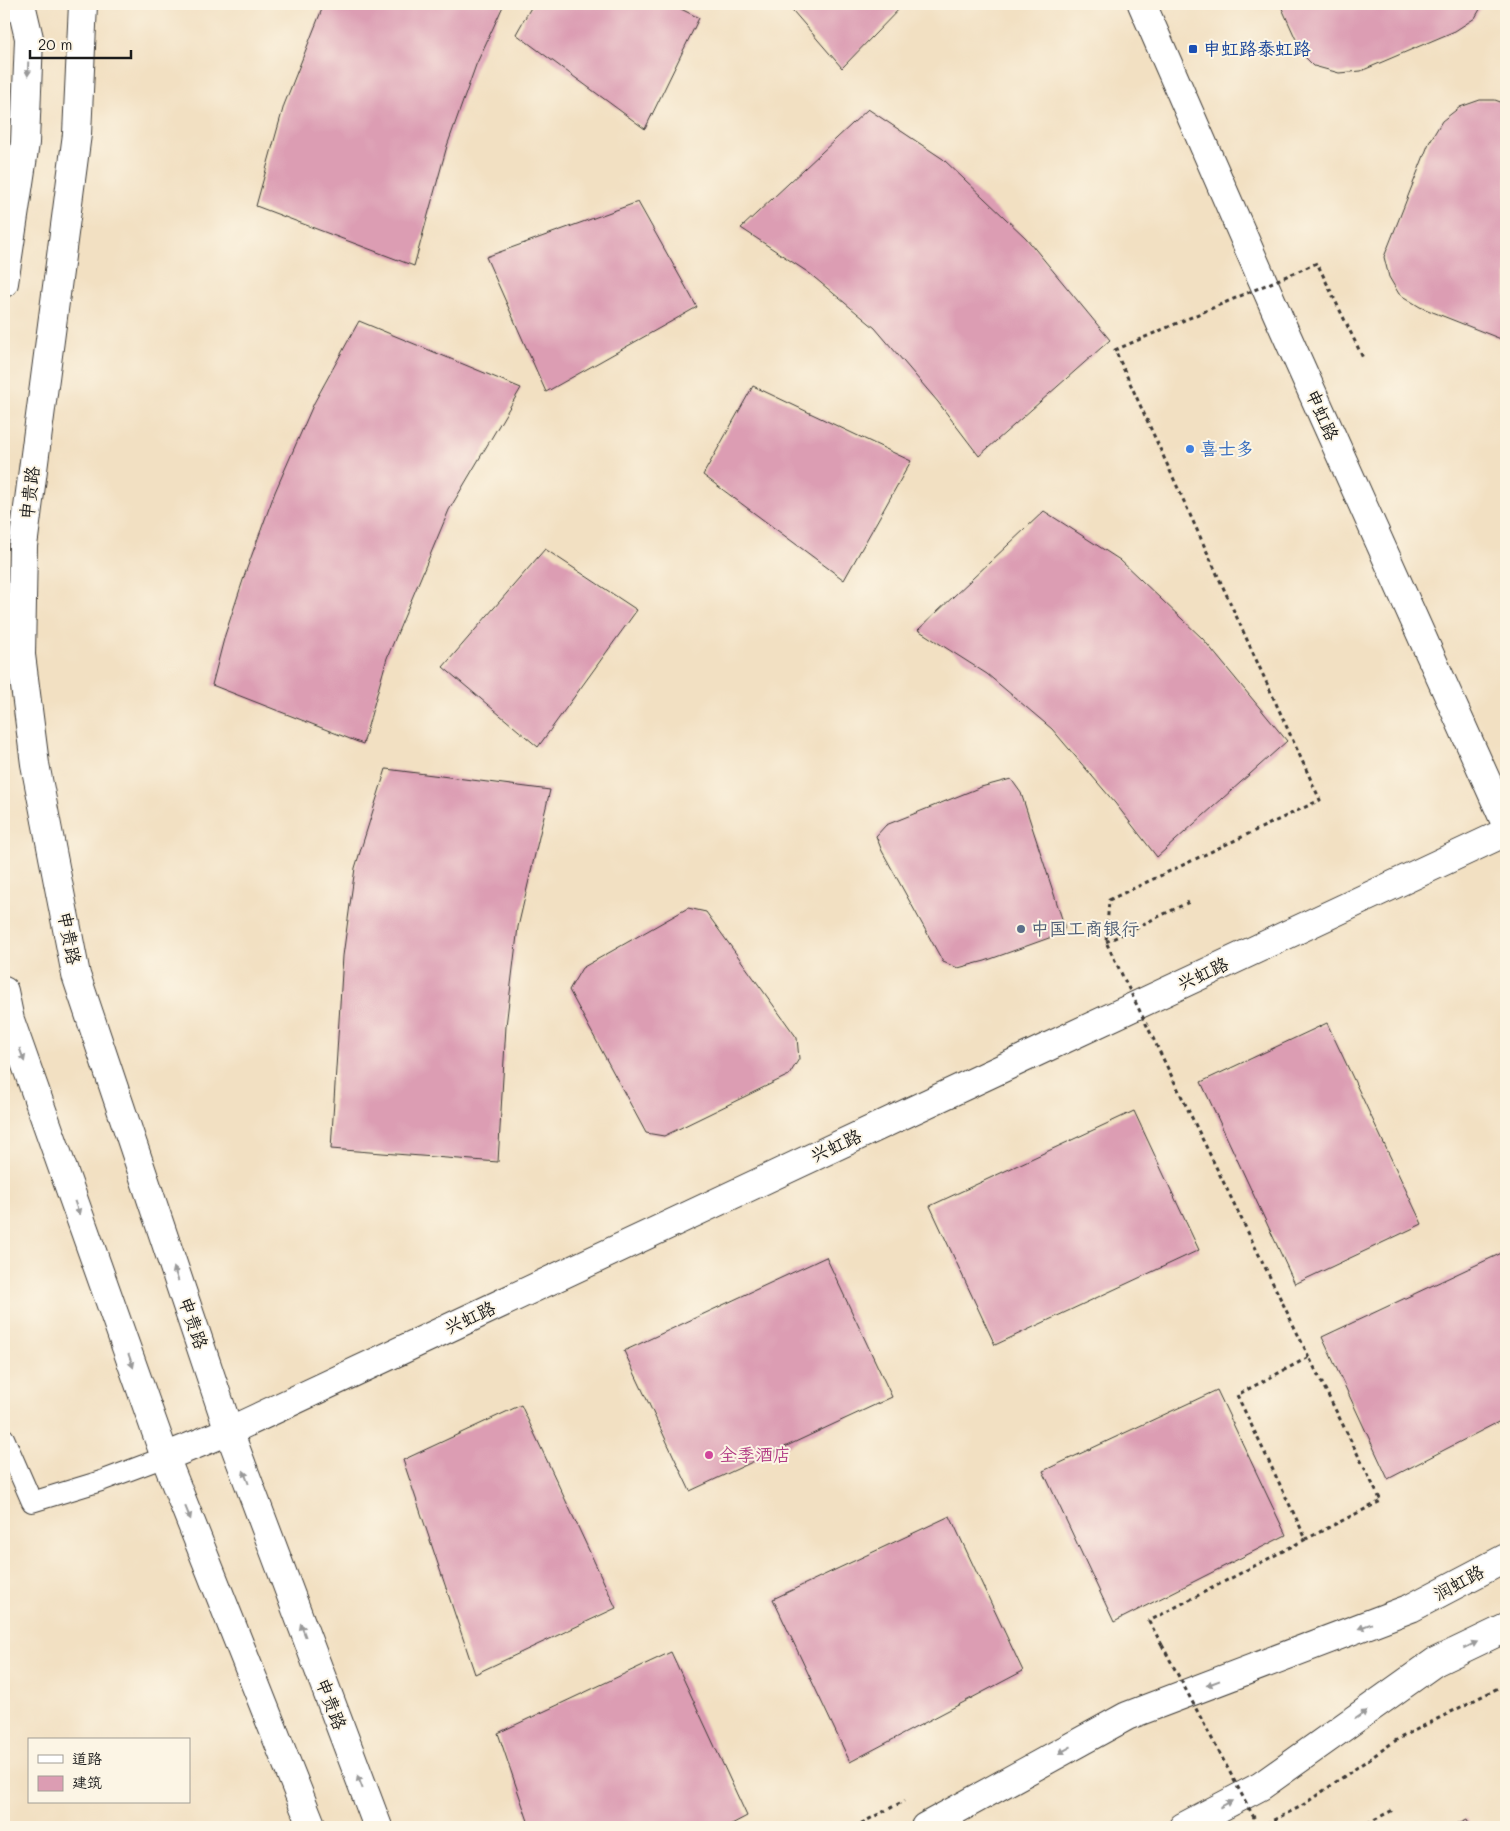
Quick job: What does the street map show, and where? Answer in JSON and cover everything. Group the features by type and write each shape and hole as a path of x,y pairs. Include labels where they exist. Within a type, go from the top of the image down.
{"main road":[{"path":"4,283 25,142 29,38 21,4"},
{"name":"申贵路","path":"83,4 77,134 24,546 21,655 35,764 76,975 229,1431 378,1827"},
{"name":"申虹路","path":"1142,4 1282,325 1506,824"},
{"name":"兴虹路","path":"165,1457 229,1431 1506,832"},
{"path":"4,991 10,1020 165,1457 312,1827"},
{"name":"润虹路","path":"925,1827 1127,1716 1411,1608 1506,1558"},
{"path":"1183,1827 1261,1786 1435,1662 1506,1628"}],"lane":[{"path":"4,1438 32,1502 100,1482 165,1457"}],"path":[{"path":"1364,360 1316,263 1116,350 1320,800 1109,900 1106,942 1381,1500 1149,1621 1259,1827 1300,1807 1398,1739 1506,1684"},
{"path":"1106,942 1189,902"},
{"path":"1306,1539 1237,1394 1309,1357"},
{"path":"1360,1827 1395,1809"}],"building":[{"path":"324,4 504,4 476,65 447,146 414,266 256,206 284,105"},
{"path":"533,4 671,4 699,18 645,129 516,34"},
{"path":"787,4 904,4 842,68"},
{"path":"1280,4 1483,4 1475,18 1455,31 1361,71 1339,73 1314,66 1303,55"},
{"path":"1480,100 1495,100 1506,104 1506,341 1420,307 1399,294 1389,277 1384,257 1429,143 1442,121 1460,107"},
{"path":"868,109 943,159 1026,238 1110,340 979,456 938,402 875,328 809,273 741,228"},
{"path":"638,202 697,307 546,392 486,257"},
{"path":"359,321 521,388 449,510 387,658 363,744 212,685 225,635 275,492 314,403"},
{"path":"753,386 911,461 844,580 703,475"},
{"path":"1044,511 1120,560 1203,639 1287,741 1157,857 1115,803 1052,729 987,674 918,630"},
{"path":"545,549 637,610 538,747 443,667"},
{"path":"386,769 550,790 518,927 506,1026 498,1162 331,1149 343,956 355,868"},
{"path":"1011,779 1021,793 1065,928 1060,934 985,961 958,968 943,962 882,851 876,836 886,825 981,787"},
{"path":"688,908 706,912 797,1038 799,1059 789,1075 664,1136 646,1133 569,990 582,968"},
{"path":"1327,1023 1422,1224 1295,1284 1201,1082"},
{"path":"1134,1111 1199,1250 995,1345 930,1206"},
{"path":"1506,1251 1506,1418 1388,1479 1322,1337"},
{"path":"826,1257 892,1397 690,1491 624,1351"},
{"path":"1217,1390 1286,1535 1114,1622 1043,1471"},
{"path":"521,1405 616,1608 475,1674 403,1460"},
{"path":"950,1516 1023,1671 850,1762 773,1599"},
{"path":"671,1652 747,1816 726,1827 530,1827 498,1733"},
{"path":"1467,1819 1471,1827 1450,1827"}],"place":[{"name":"申虹路泰虹路","path":"1193,49"},
{"name":"喜士多","path":"1190,449"},
{"name":"中国工商银行","path":"1021,929"},
{"name":"全季酒店","path":"709,1455"}]}
